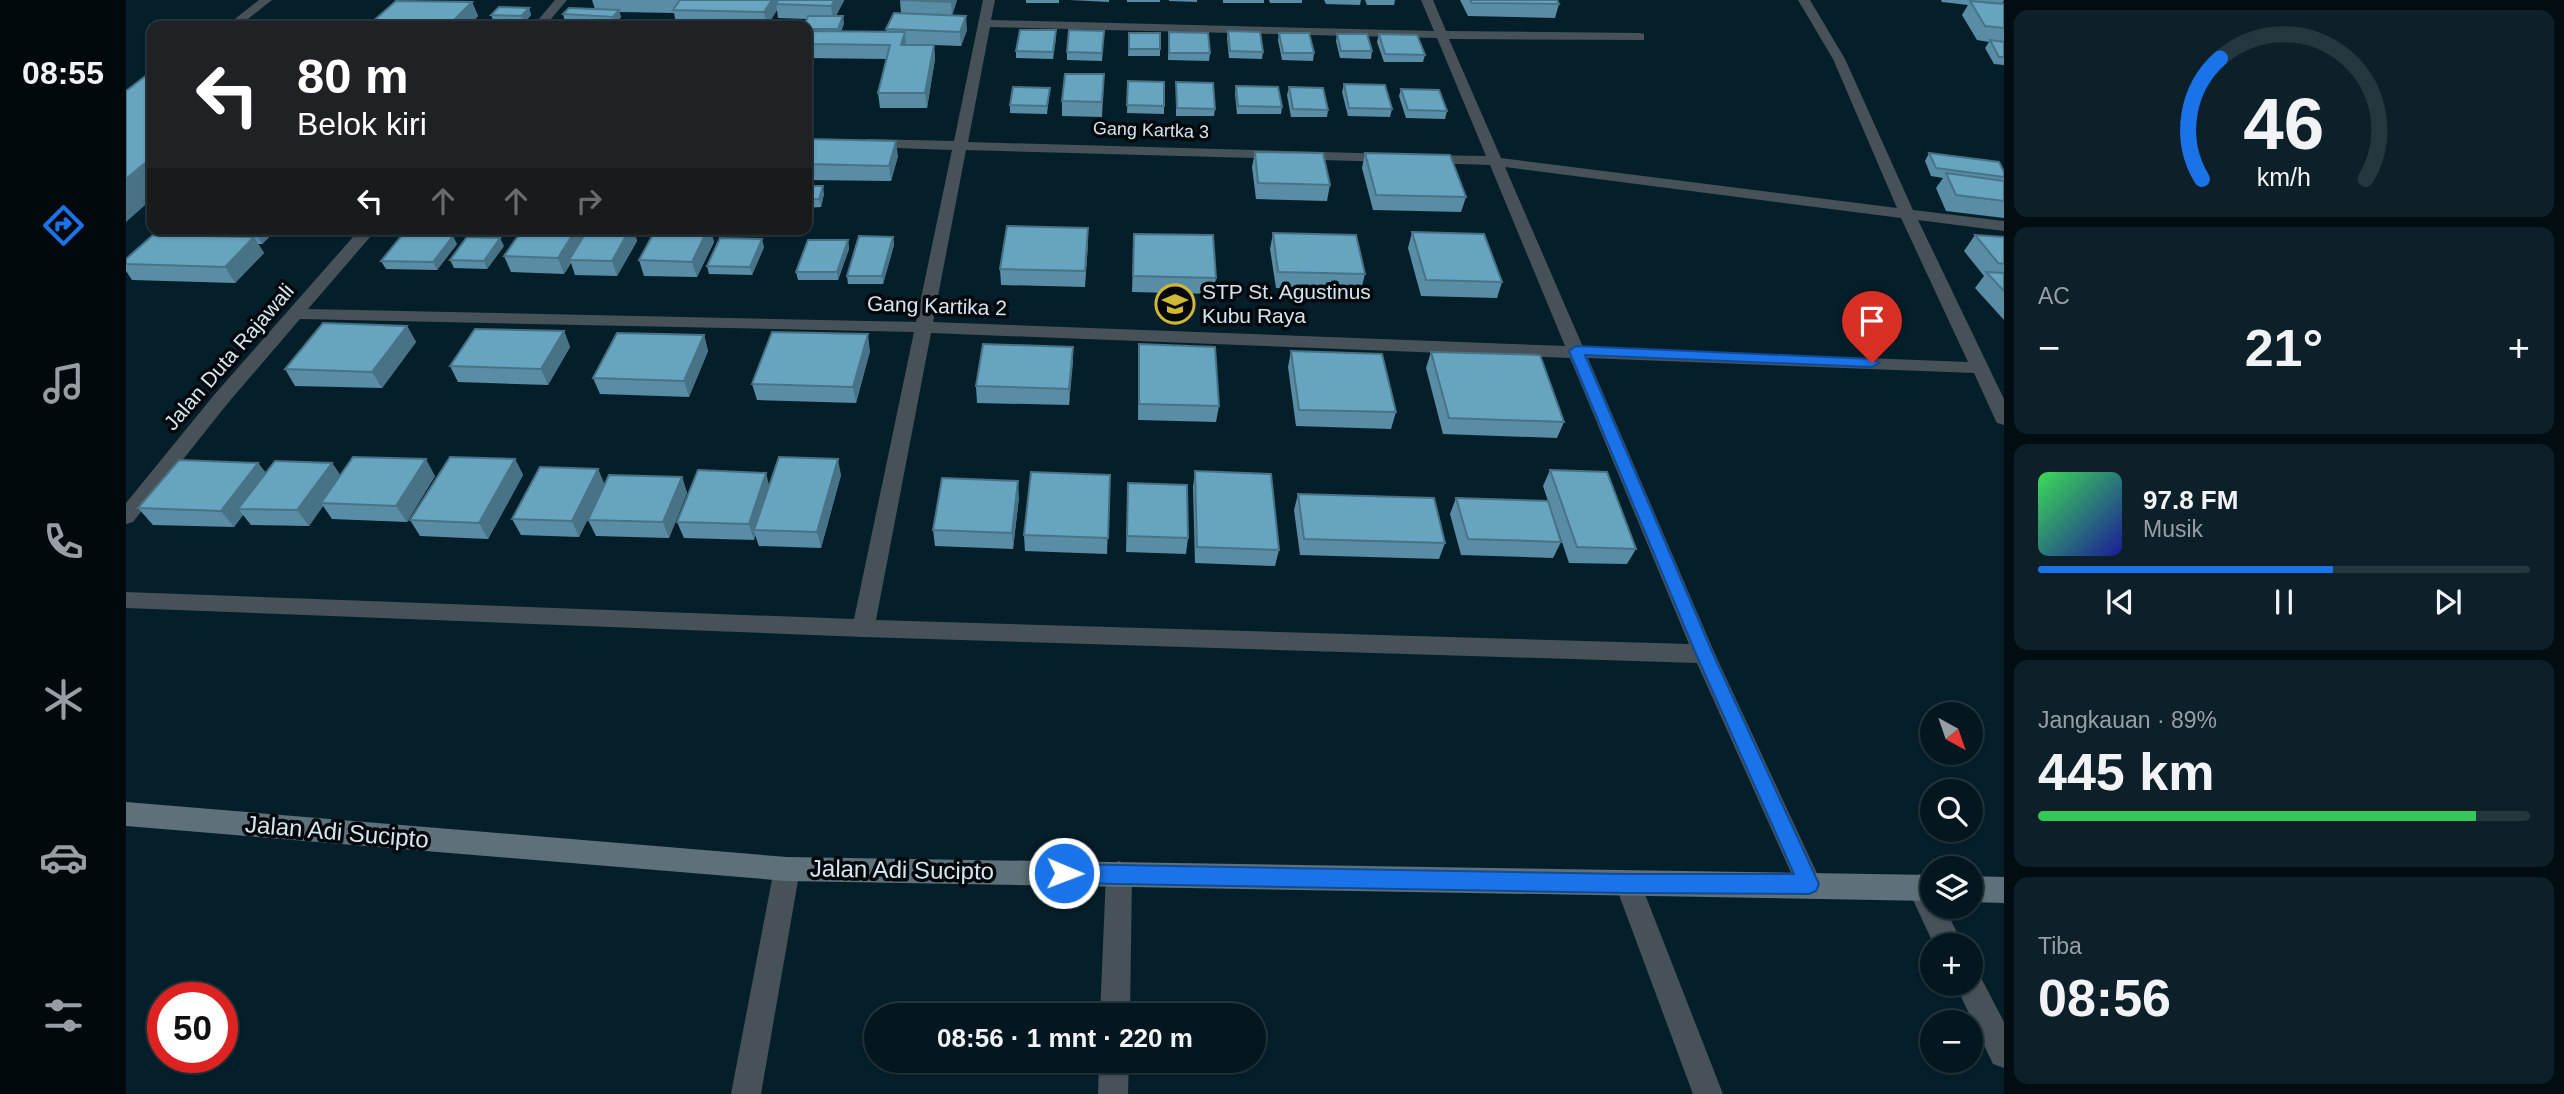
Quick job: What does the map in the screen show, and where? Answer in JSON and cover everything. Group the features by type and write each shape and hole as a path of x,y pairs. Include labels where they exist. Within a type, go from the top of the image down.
{"main road":[{"name":"Jalan Adi Sucipto","path":"128,817 787,869 1920,887"},
{"path":"1983,889 2004,890"}],"street":[{"path":"239,21 266,0"},
{"path":"543,21 561,0"},
{"path":"863,628 989,0"},
{"path":"1427,0 1704,654 1809,884"},
{"path":"1804,0 1839,59 1907,213 2004,419"},
{"path":"984,23 1444,35 1640,37"},
{"name":"Gang Kartka 3","path":"858,142 1494,161 2004,226"},
{"name":"Jalan Duta Rajawali","path":"126,517 220,399 364,235"},
{"name":"Gang Kartika 2","path":"297,314 924,327 1980,368"},
{"path":"126,600 863,628 1704,654"},
{"path":"746,1094 787,869"},
{"path":"1115,1003 1119,874"},
{"path":"1628,884 1708,1094"},
{"path":"1975,996 2004,1053"},
{"path":"1113,1094 1114,1073"}],"building":[{"path":"680,0 772,0 764,12 673,10"},
{"path":"778,0 835,0 831,6 776,4"},
{"path":"900,0 952,0 951,2"},
{"path":"1470,0 1557,0 1559,4 1472,3"},
{"path":"396,1 472,2 453,21 373,21"},
{"path":"1970,1 2004,4 2004,28 1985,26"},
{"path":"499,7 529,8 521,16 491,15"},
{"path":"569,8 619,10 613,17 563,14"},
{"path":"894,13 966,16 960,32 886,29"},
{"path":"808,16 843,16 838,29 812,29 812,21 806,21"},
{"path":"1020,30 1056,30 1053,52 1016,51"},
{"path":"1069,30 1104,31 1102,53 1067,52"},
{"path":"812,31 905,32 901,45 934,45 925,93 878,93 890,45 812,44"},
{"path":"1228,31 1260,32 1263,52 1230,51"},
{"path":"1169,32 1208,33 1210,53 1169,53"},
{"path":"1129,33 1160,33 1160,49 1129,49"},
{"path":"1279,33 1309,33 1314,53 1283,53"},
{"path":"1337,34 1367,34 1372,51 1341,51"},
{"path":"1379,34 1417,35 1425,55 1385,54"},
{"path":"1990,40 2004,42 2004,57 1999,57"},
{"path":"1065,74 1104,74 1102,102 1062,101"},
{"path":"147,75 147,161 126,179 126,91"},
{"path":"1128,81 1164,82 1164,106 1127,105"},
{"path":"1176,82 1213,83 1215,109 1177,108"},
{"path":"1344,84 1385,85 1392,109 1349,108"},
{"path":"1236,86 1278,87 1282,107 1238,106"},
{"path":"1013,87 1050,88 1047,106 1010,105"},
{"path":"1289,87 1323,88 1328,110 1293,109"},
{"path":"1401,89 1439,90 1447,111 1408,110"},
{"path":"812,139 896,141 889,166 812,164"},
{"path":"1255,152 1323,153 1330,185 1258,183"},
{"path":"1365,153 1450,155 1466,197 1376,195"},
{"path":"1929,153 1999,162 2004,177 1936,168"},
{"path":"1946,173 2004,181 2004,201 1956,195"},
{"path":"812,186 823,186 819,199 812,200"},
{"path":"1007,226 1088,228 1085,271 1000,269"},
{"path":"1412,232 1484,234 1502,282 1426,280"},
{"path":"1273,233 1356,235 1365,274 1278,272"},
{"path":"1134,234 1213,235 1216,278 1133,276"},
{"path":"153,235 254,237 225,267 126,264 126,259"},
{"path":"402,235 453,236 433,262 381,261"},
{"path":"519,235 572,235 558,258 504,256"},
{"path":"584,235 627,235 612,261 569,260"},
{"path":"653,235 705,235 692,262 639,260"},
{"path":"1975,235 2004,237 2004,264 1998,263"},
{"path":"859,236 893,237 882,276 847,276"},
{"path":"467,237 500,238 484,261 450,260"},
{"path":"720,238 762,239 750,267 707,266"},
{"path":"808,240 848,240 837,272 796,272"},
{"path":"1986,272 2004,273 2004,291"},
{"path":"323,323 407,326 372,372 285,369"},
{"path":"475,329 564,331 541,369 450,366"},
{"path":"772,332 868,334 853,387 752,384"},
{"path":"617,333 704,335 684,381 593,378"},
{"path":"983,344 1073,347 1069,389 976,386"},
{"path":"1139,344 1215,347 1219,406 1139,404"},
{"path":"1291,351 1382,354 1396,412 1299,410"},
{"path":"1431,352 1540,355 1564,422 1449,418"},
{"path":"353,457 426,459 396,506 321,503"},
{"path":"450,457 515,459 479,523 410,520"},
{"path":"779,457 838,459 817,532 754,530"},
{"path":"179,460 258,463 221,511 138,508"},
{"path":"275,461 332,463 297,510 238,509"},
{"path":"540,467 598,469 572,521 512,519"},
{"path":"698,470 766,473 749,524 677,522"},
{"path":"1550,470 1607,472 1636,549 1577,547"},
{"path":"1195,471 1271,474 1279,550 1197,547"},
{"path":"1031,472 1110,475 1108,538 1024,535"},
{"path":"609,475 682,477 663,522 588,520"},
{"path":"942,478 1018,481 1012,533 933,530"},
{"path":"1128,483 1187,485 1188,538 1127,536"},
{"path":"1298,494 1434,498 1445,543 1304,539"},
{"path":"1456,498 1548,501 1561,542 1468,539"}],"place":[{"name":"STP St. Agustinus Kubu Raya","path":"1175,304"}],"route":[{"path":"1064,873 1628,884 1809,884 1704,654 1576,351 1872,363"}]}
